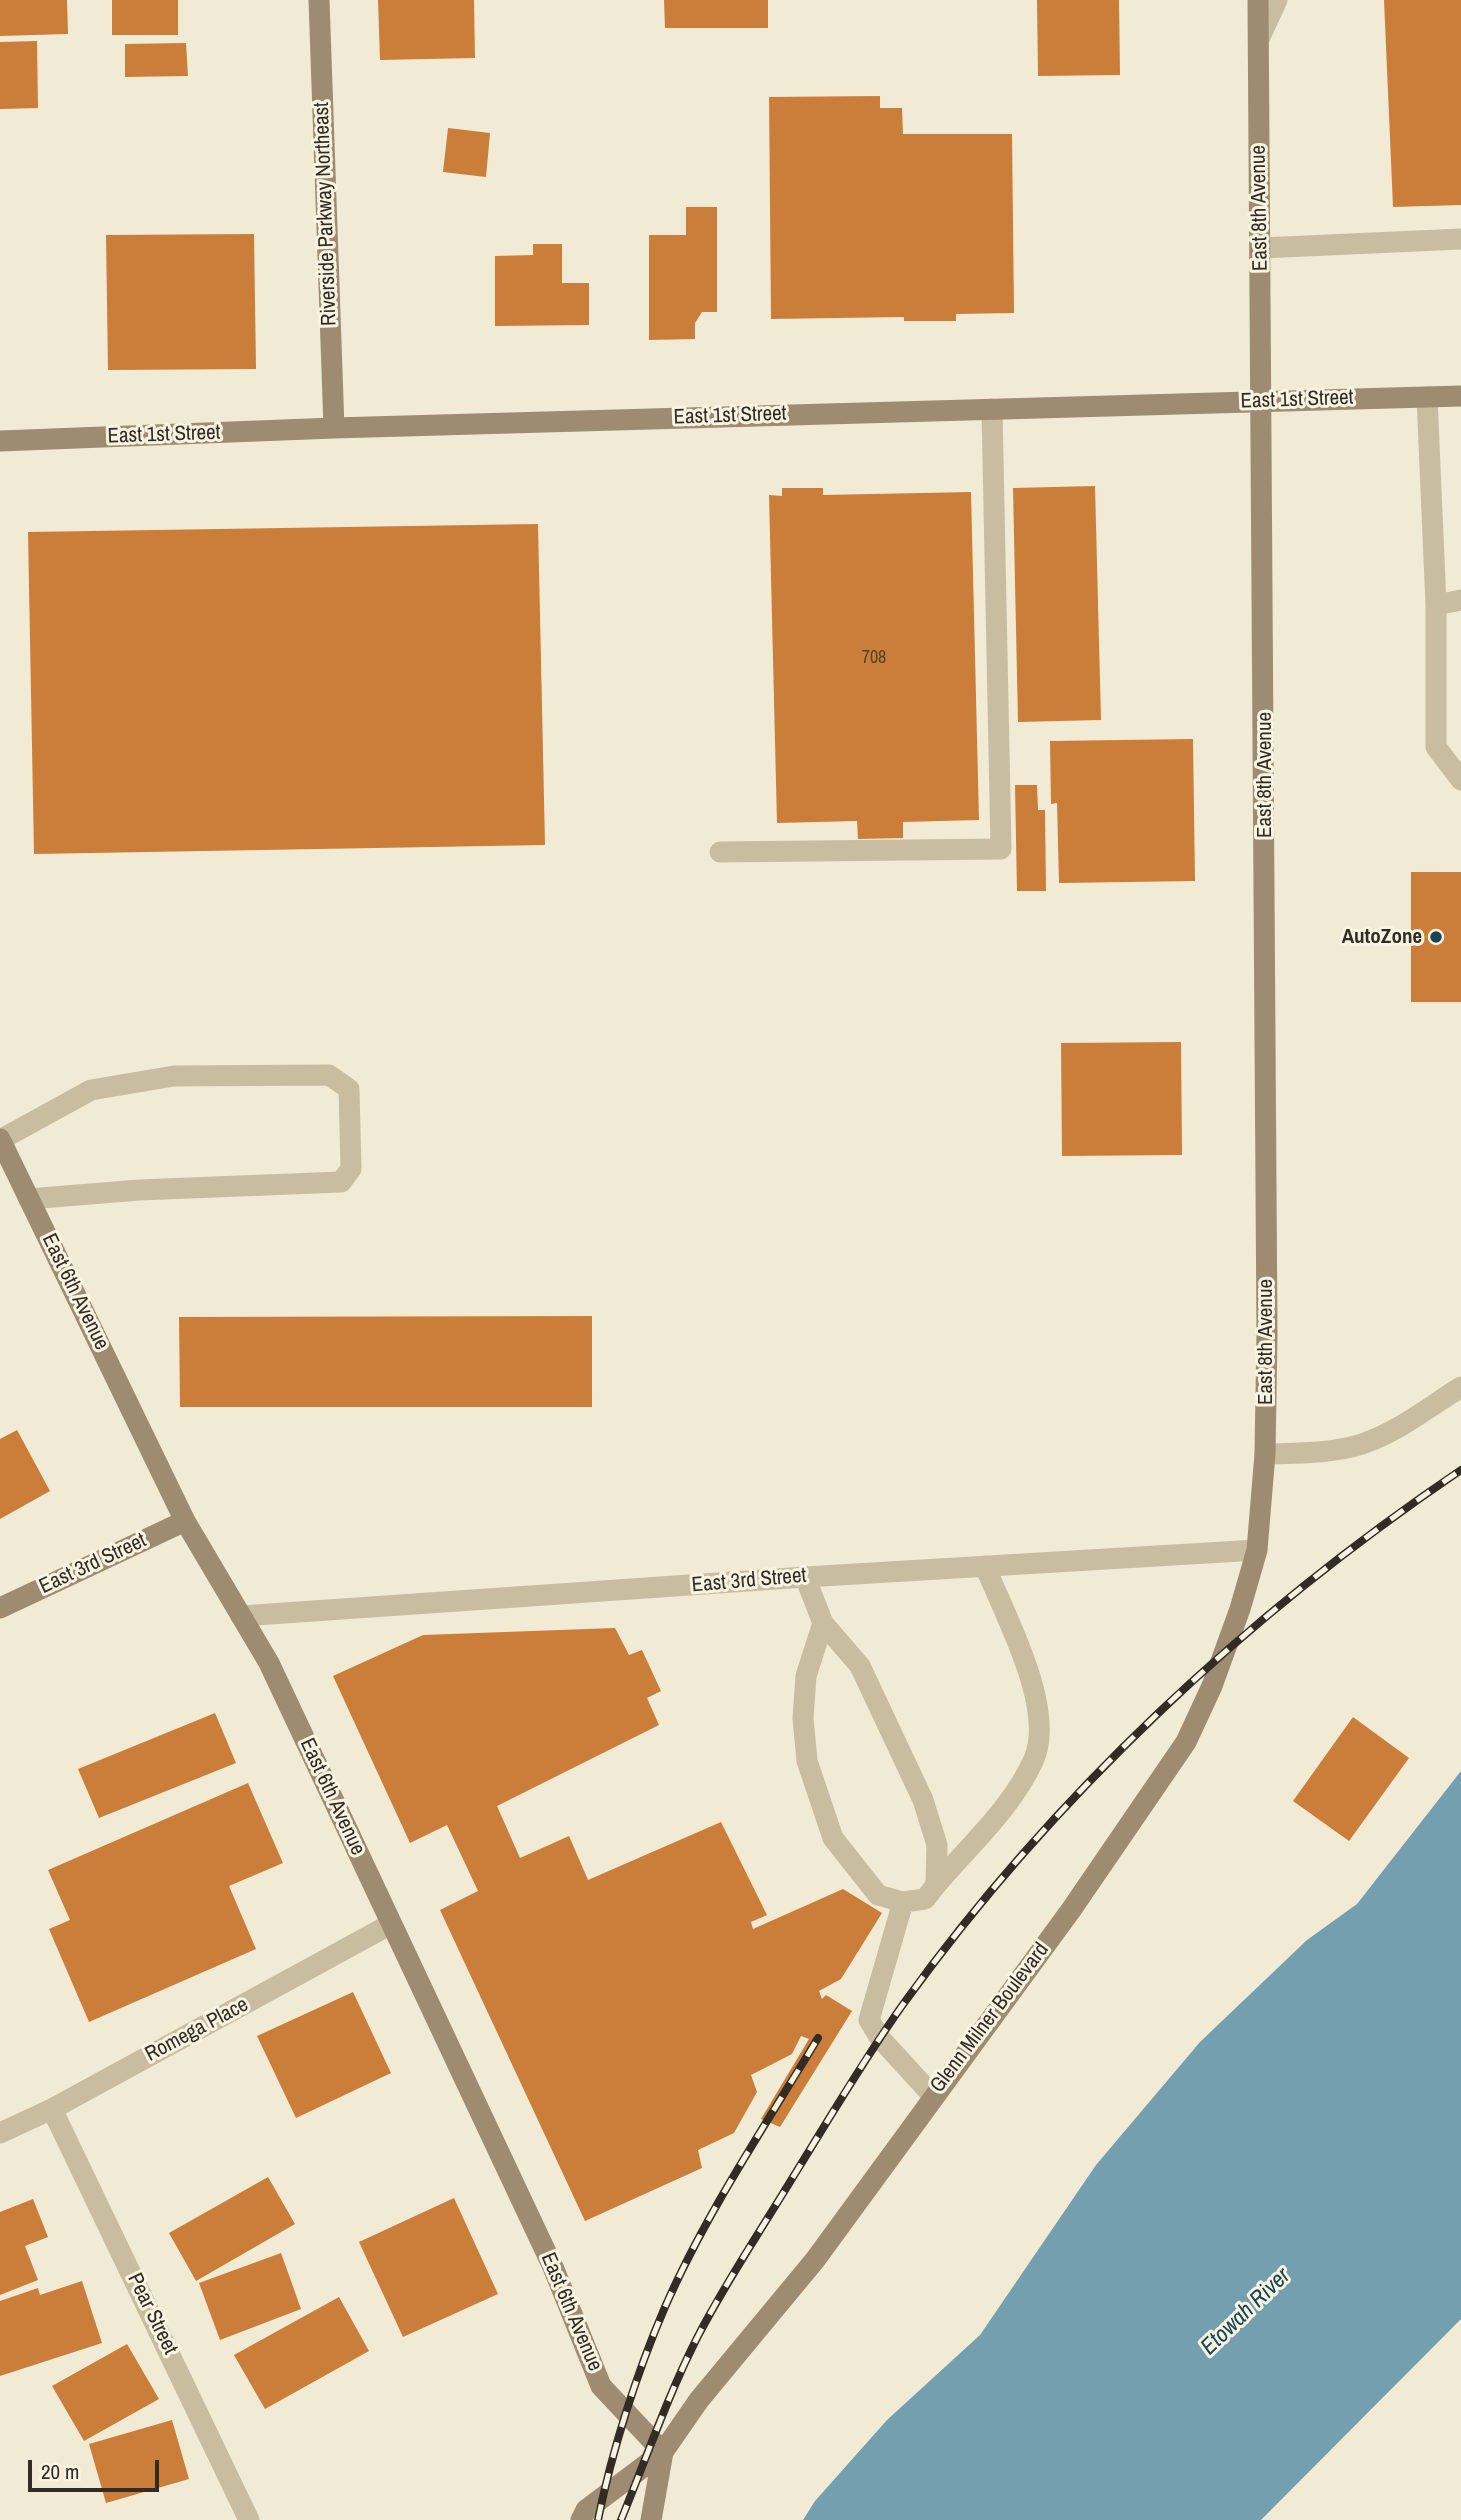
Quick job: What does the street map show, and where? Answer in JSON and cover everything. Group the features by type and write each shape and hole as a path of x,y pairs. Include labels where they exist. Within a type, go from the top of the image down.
{"street":[{"name":"Riverside Parkway Northeast","path":"319,0 334,428"},
{"name":"East 8th Avenue","path":"1257,1550 1265,1454 1258,0"},
{"path":"1259,39 1277,0"},
{"path":"1261,248 1461,239"},
{"name":"East 1st Street","path":"0,441 334,428 1461,396"},
{"path":"1427,397 1436,605 1436,747 1461,780"},
{"path":"720,852 1002,849 992,409"},
{"path":"1436,605 1461,600"},
{"path":"0,1139 91,1090 174,1076 329,1075 349,1089 351,1169 341,1182 139,1190 29,1199"},
{"name":"East 6th Avenue","path":"0,1139 186,1521 269,1663 553,2267 601,2386 663,2452"},
{"path":"1265,1454 1322,1452 1362,1444 1408,1421 1461,1387"},
{"name":"East 3rd Street","path":"0,1608 186,1521"},
{"name":"East 3rd Street","path":"241,1616 805,1577 1257,1550"},
{"name":"Glenn Milner Boulevard","path":"581,2520 586,2510 663,2452 699,2400 815,2260 1071,1910 1186,1742 1212,1686 1240,1609 1257,1550"},
{"path":"823,1623 806,1676 803,1718 807,1761 834,1838 878,1895 903,1902 925,1899 1012,1797 1035,1757 1039,1724 1032,1682 985,1566"},
{"path":"805,1577 823,1623 860,1666 923,1800 937,1845 936,1885"},
{"path":"903,1902 869,2020 880,2038 933,2096"},
{"name":"Romega Place","path":"0,2133 52,2109 391,1924"},
{"name":"Pear Street","path":"52,2109 249,2520"},
{"name":"Glenn Milner Boulevard","path":"651,2520 663,2452"}],"water":[{"name":"Etowah River","path":"1461,1771 1461,2319 1261,2520 803,2520 815,2501 887,2420 980,2335 1096,2165 1200,2042 1307,1940 1357,1904"}],"building":[{"path":"0,0 67,0 68,34 0,36"},
{"path":"112,0 178,0 178,35 112,35"},
{"path":"378,0 474,0 475,58 380,60"},
{"path":"664,0 768,0 768,28 665,28"},
{"path":"1037,0 1119,0 1120,75 1038,76"},
{"path":"1384,0 1461,0 1461,205 1393,207"},
{"path":"37,41 38,108 0,109 0,42"},
{"path":"186,43 188,76 125,77 125,44"},
{"path":"880,96 880,108 902,108 903,134 1012,134 1014,313 956,314 956,321 904,321 904,317 771,319 769,97"},
{"path":"448,128 490,133 486,177 443,172"},
{"path":"686,207 717,207 717,312 702,312 695,323 695,339 649,340 649,235 686,235"},
{"path":"254,234 256,369 108,370 106,235"},
{"path":"533,244 562,244 562,283 589,283 589,325 495,326 495,256 533,255"},
{"path":"1095,486 1101,720 1018,722 1013,488"},
{"path":"782,488 823,488 823,495 971,492 979,820 903,822 903,838 858,839 857,821 777,823 769,495 782,496"},
{"path":"538,524 545,845 34,854 28,532"},
{"path":"1193,739 1195,881 1059,883 1057,803 1051,804 1050,741"},
{"path":"1015,785 1037,785 1038,810 1045,810 1046,891 1017,891"},
{"name":"AutoZone","path":"1411,872 1461,872 1461,1002 1411,1002"},
{"path":"1181,1042 1182,1155 1062,1156 1061,1043"},
{"path":"592,1316 592,1407 180,1407 179,1317"},
{"path":"17,1430 50,1491 0,1519 0,1439"},
{"path":"615,1628 629,1655 642,1650 661,1691 647,1698 659,1725 497,1806 520,1858 569,1836 588,1880 721,1822 767,1915 751,1922 753,1929 843,1889 882,1913 841,1979 819,1991 822,1999 826,1995 852,2011 780,2127 761,2119 809,2039 801,2036 792,2054 751,2075 757,2092 734,2133 698,2150 702,2168 585,2221 440,1910 478,1891 447,1825 410,1843 333,1676 423,1635"},
{"path":"215,1713 236,1763 99,1818 78,1769"},
{"path":"1353,1717 1409,1758 1349,1841 1293,1801"},
{"path":"248,1783 283,1863 229,1886 256,1949 89,2022 49,1929 70,1920 48,1870"},
{"path":"353,1992 391,2073 296,2118 257,2036"},
{"path":"268,2177 295,2224 196,2281 169,2233"},
{"path":"454,2198 498,2294 403,2337 359,2242"},
{"path":"33,2199 48,2237 25,2246 38,2280 0,2295 0,2212"},
{"path":"281,2253 301,2309 220,2340 199,2283"},
{"path":"82,2281 102,2343 0,2376 0,2301 38,2288 40,2295"},
{"path":"339,2297 369,2351 265,2409 234,2355"},
{"path":"127,2344 159,2399 84,2441 52,2386"},
{"path":"172,2420 189,2479 106,2503 89,2444"}],"railway":[{"path":"621,2520 677,2381 720,2296 875,2046 962,1926 1024,1852 1090,1781 1231,1647 1305,1585 1461,1470"},
{"path":"598,2520 626,2412 665,2307 717,2204 818,2038"}],"place":[{"name":"AutoZone","path":"1436,937"}]}
